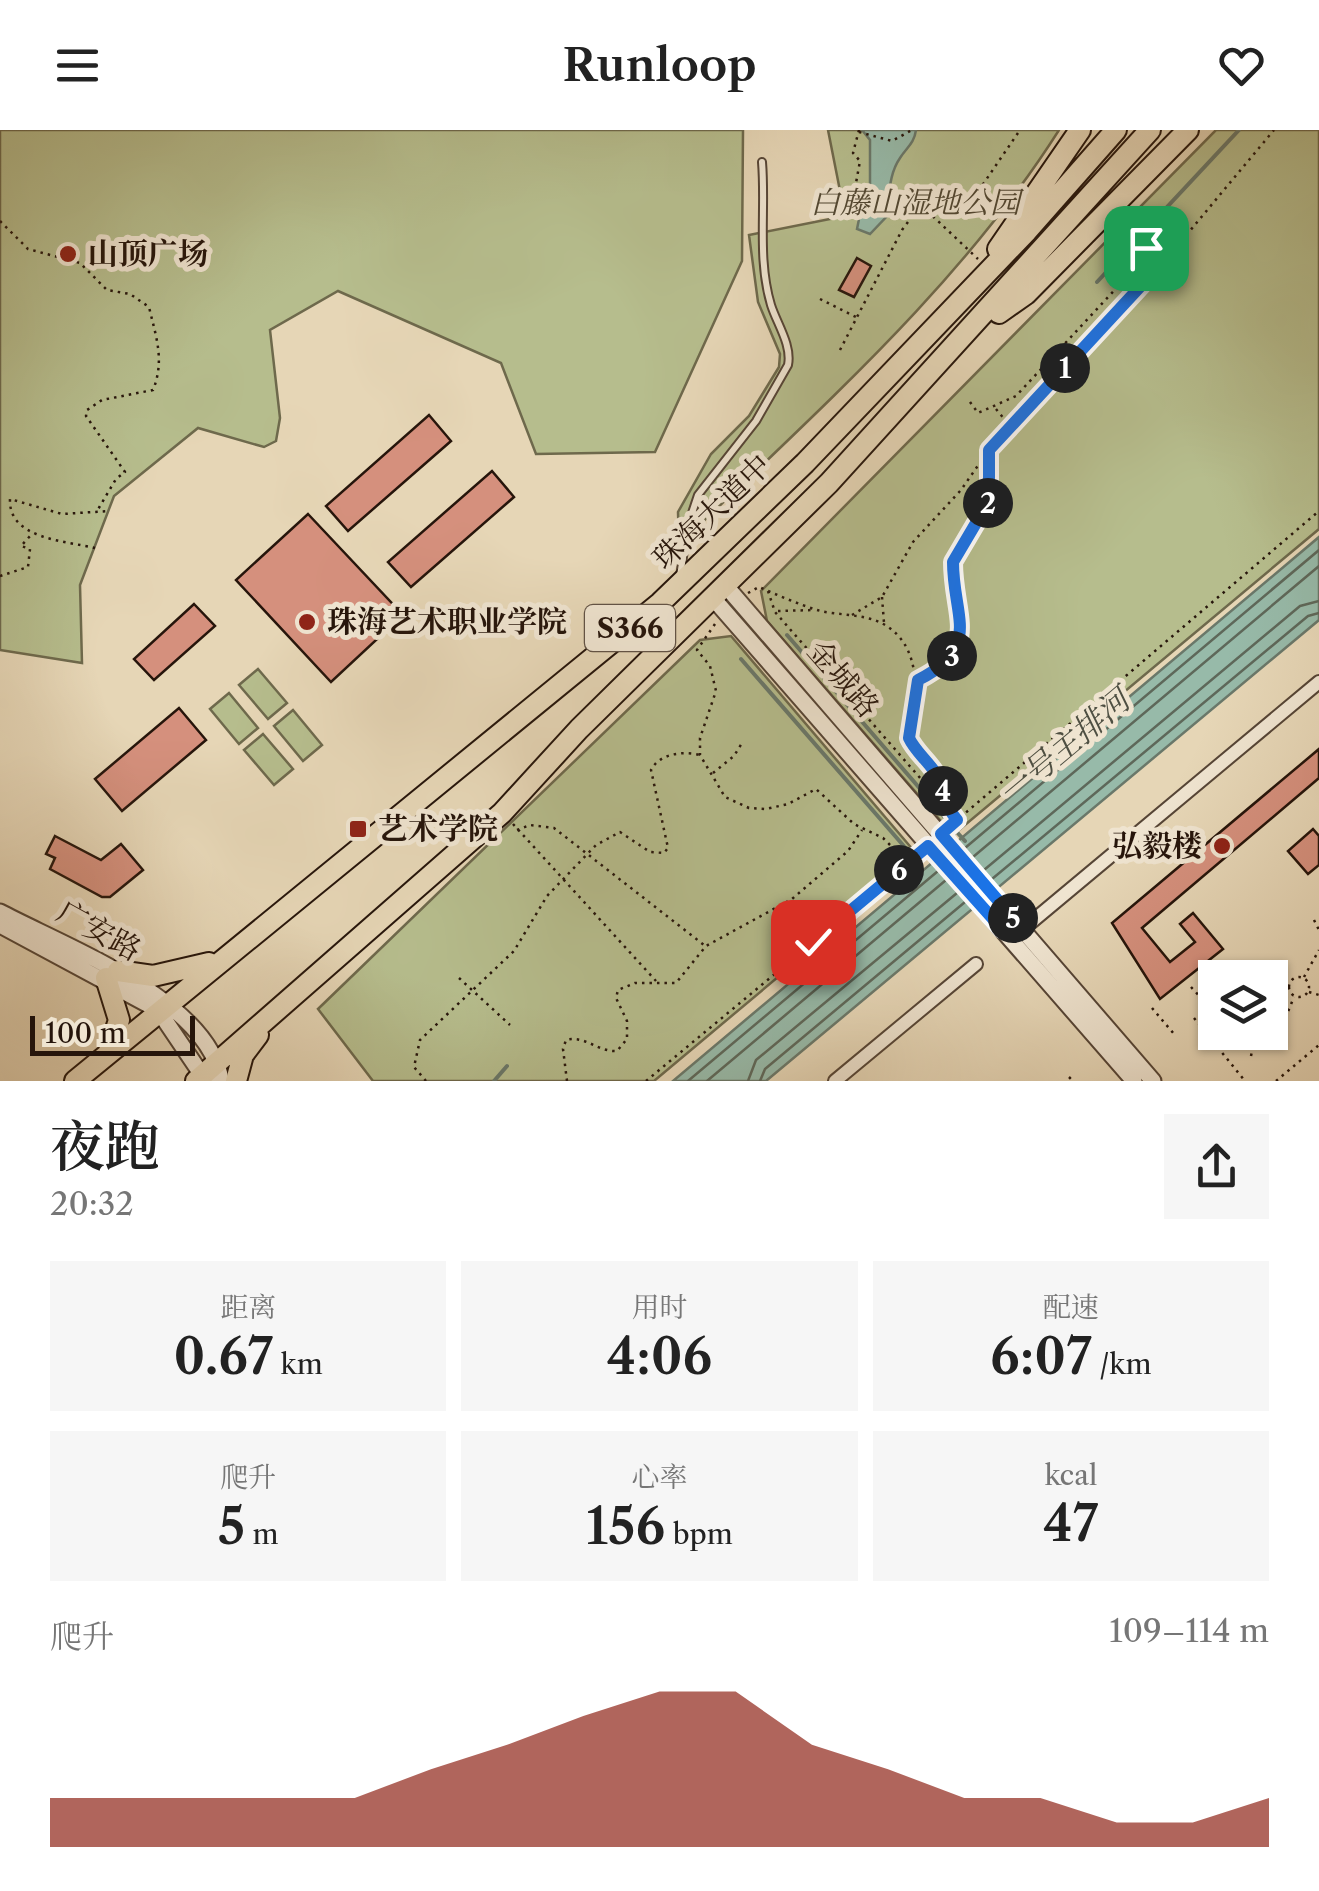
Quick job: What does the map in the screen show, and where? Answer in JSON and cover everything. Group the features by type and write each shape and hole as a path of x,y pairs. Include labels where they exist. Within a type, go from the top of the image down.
{"highway":[{"path":"988,269 1002,240 1080,130"},
{"name":"珠海大道中","path":"75,1081 678,587 988,269 1116,130"},
{"name":"珠海大道中","path":"210,1075 284,1002 502,812 721,598 966,338 1150,130"},
{"path":"966,338 1026,294 1188,130"},
{"path":"107,1055 116,1040 119,1020 112,975 168,974 198,968 237,948"},
{"path":"236,1081 243,1055 284,1002"}],"street":[{"name":"金城路","path":"721,598 939,845"},
{"name":"金城路","path":"721,598 1154,1081"},
{"path":"1013,926 1319,682"},
{"name":"广安路","path":"0,912 164,1007 210,1075"},
{"name":"广安路","path":"0,925 112,975"},
{"name":"金城路","path":"1013,926 1134,1081"},
{"path":"835,1081 976,964"}],"lane":[{"path":"678,587 692,514 710,474 756,421 790,355 770,302 765,269 762,162"},
{"path":"692,514 695,533 725,543"}],"path":[{"path":"910,130 892,141 859,131 853,153 860,162 856,183 867,202 891,209 976,196 1020,130"},
{"path":"852,615 882,597 913,542 961,490 989,450 1162,263 1274,130"},
{"path":"921,205 988,269"},
{"path":"840,350 902,230 921,205"},
{"path":"0,221 28,250 80,263 106,290 130,294 150,307 160,373 153,390 102,400 87,410 86,416 125,472 116,479 97,511"},
{"path":"1152,235 1146,248 1162,263"},
{"path":"970,402 978,412 996,408 1032,380 1150,252"},
{"path":"820,299 857,317"},
{"path":"996,408 1011,428"},
{"path":"918,680 942,668 959,640 962,613 953,562 989,501 989,450"},
{"path":"95,548 32,534 12,514 10,498 62,514 109,511"},
{"path":"646,1081 896,873 939,845 957,820 1319,511"},
{"path":"0,576 28,567 30,550 21,546 32,534"},
{"path":"759,587 816,610"},
{"path":"768,591 775,612 957,820"},
{"path":"882,597 884,624 906,653 918,680 909,738 933,770 944,806"},
{"path":"721,598 696,650 710,666 716,690 700,738 700,755 726,797 749,808 779,808 816,789 862,830 884,838 894,849 896,873"},
{"path":"775,612 816,610 884,624"},
{"path":"712,774 734,756 742,743"},
{"path":"426,1081 414,1067 416,1049 514,951 539,907 589,852 611,835 626,834 650,852 664,853 669,840 651,770 661,758 682,753 700,755"},
{"path":"939,800 943,793"},
{"path":"502,812 656,981"},
{"path":"518,829 554,828 706,946"},
{"path":"567,1081 563,1049 566,1040 575,1038 600,1050 617,1051 628,1040 628,1029 616,998 618,990 656,981 676,984 706,946 792,899 848,851 862,830"},
{"path":"1314,920 1319,930"},
{"path":"1308,992 1303,978 1319,950"},
{"path":"460,978 510,1025"},
{"path":"1294,996 1290,991 1294,979 1303,978"},
{"path":"1191,986 1198,994"},
{"path":"1294,996 1308,992 1319,995"},
{"path":"1288,1011 1294,996"},
{"path":"1158,1015 1152,1008 1174,1034"},
{"path":"1194,1018 1245,1081"},
{"path":"1276,1081 1319,1045"},
{"path":"1251,1056 1252,1050"}],"green space":[{"path":"0,130 743,130 742,261 655,452 536,454 501,363 338,291 270,330 280,418 276,441 264,447 198,428 114,496 80,585 82,663 0,650"},
{"name":"白藤山湿地公园","path":"828,130 1059,130 1019,188 930,296 679,545 678,512 711,454 749,416 779,367 780,354 758,302 749,235 845,216"},
{"path":"1216,130 1319,130 1319,529 953,835 767,621 761,591"},
{"path":"731,636 920,858 654,1081 373,1081 318,1009 700,640"},
{"path":"258,669 287,703 268,719 239,685"},
{"path":"229,693 258,728 239,744 210,709"},
{"path":"293,710 322,745 303,761 274,726"},
{"path":"263,734 293,769 274,785 244,750"}],"water":[{"path":"862,130 916,130 894,171 889,214 870,234 857,229 860,214 870,204 870,140"},
{"path":"1319,537 1319,620 766,1081 673,1081"}],"building":[{"path":"857,258 871,266 854,297 839,290"},
{"path":"429,415 451,441 348,531 326,506"},
{"path":"492,471 514,497 411,587 388,562"},
{"path":"308,514 403,615 331,682 236,580"},
{"path":"194,604 215,626 154,680 134,659"},
{"path":"179,708 206,740 122,811 95,779"},
{"name":"弘毅楼","path":"1319,749 1319,778 1142,928 1170,962 1195,942 1180,924 1193,913 1223,949 1209,960 1198,960 1198,969 1160,999 1112,923"},
{"path":"1313,829 1319,836 1319,865 1308,874 1288,851"},
{"path":"55,836 101,860 121,844 143,870 110,897 102,897 50,869 55,858 46,854"}],"waterway":[{"path":"1097,282 1239,130"},
{"path":"787,635 948,821"},
{"path":"741,659 909,852"},
{"path":"955,830 965,841"},
{"path":"494,1081 507,1066"}],"place":[{"name":"山顶广场","path":"68,254"},
{"name":"珠海艺术职业学院","path":"307,622"},
{"name":"艺术学院","path":"358,829"},
{"name":"弘毅楼","path":"1222,846"}],"route":[{"path":"813,942 928,846 1002,929 1014,919 941,834 957,820 944,806 942,785 909,738 918,680 942,668 959,640 962,613 953,562 956,550 989,501 989,450 1097,338 1126,298 1162,263 1146,248"}],"water label":[{"name":"一号主排河","path":"1064,747"}]}
